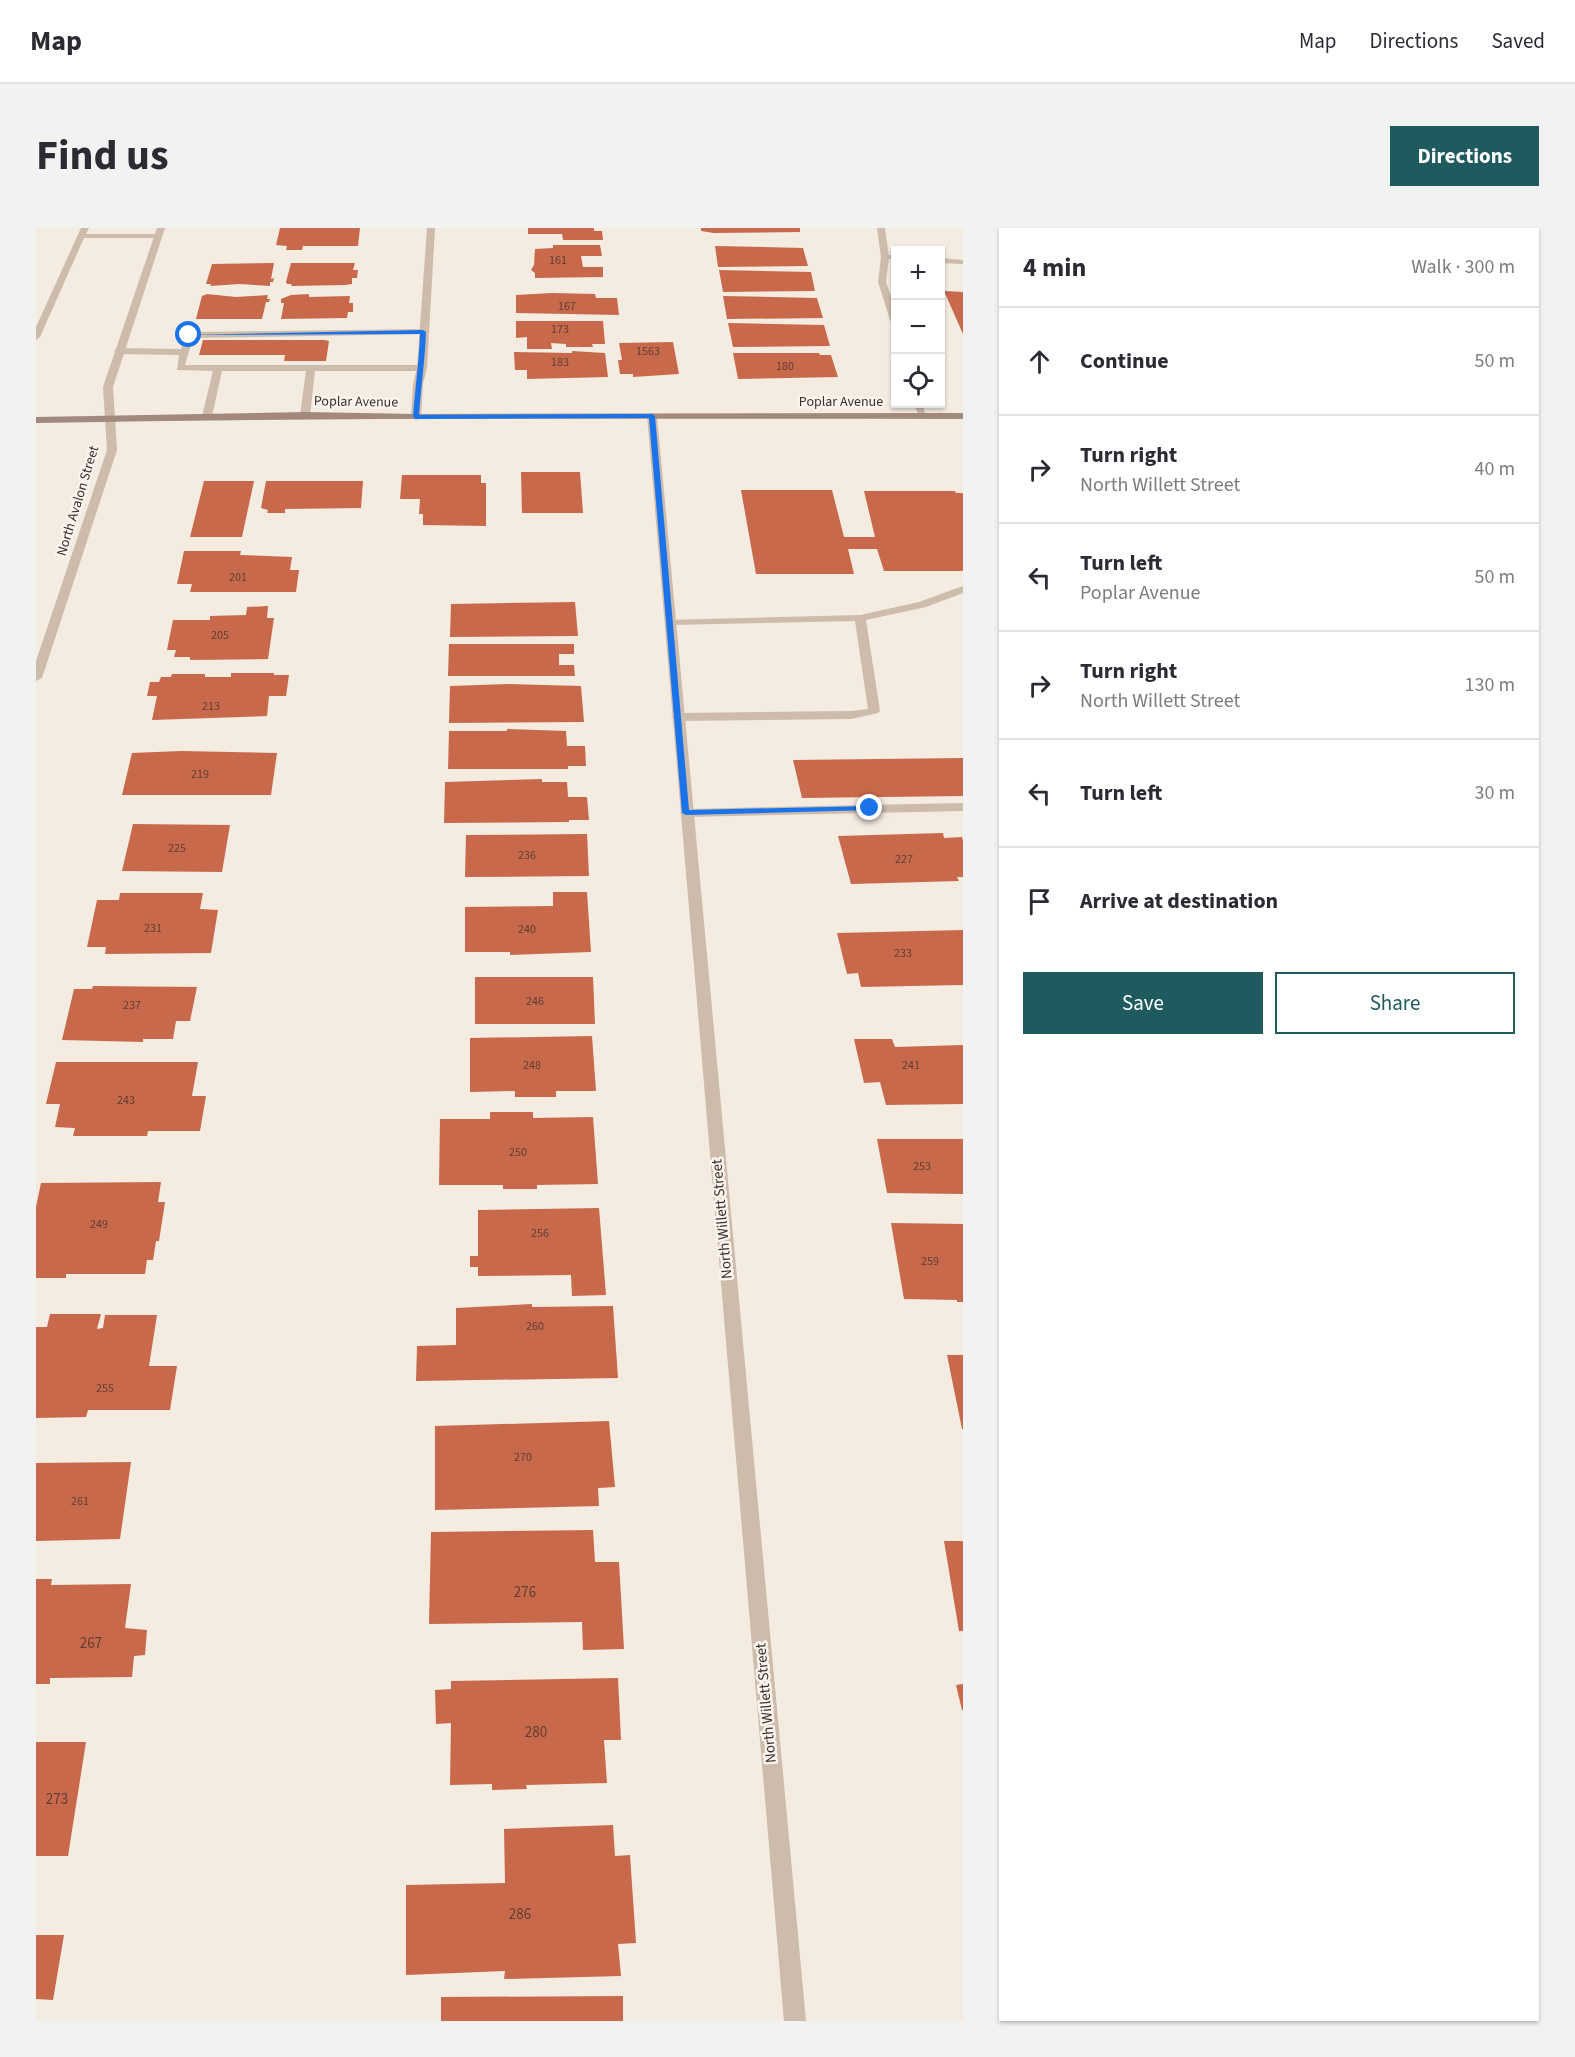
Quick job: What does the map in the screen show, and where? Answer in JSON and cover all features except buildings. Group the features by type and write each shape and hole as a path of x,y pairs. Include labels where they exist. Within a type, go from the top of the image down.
{"main road":[{"name":"Poplar Avenue","path":"36,420 305,415 416,417 963,416"}],"street":[{"path":"416,417 418,384 422,368 431,228"},
{"path":"881,228 885,257 882,282 891,310"},
{"path":"36,337 84,232 159,232"},
{"name":"North Avalon Street","path":"36,678 112,450 108,387 159,232"},
{"path":"885,257 891,257"},
{"path":"945,260 963,262"},
{"path":"422,368 180,368 189,335 423,332"},
{"path":"118,351 184,352"},
{"path":"207,416 218,368"},
{"path":"305,415 311,368"},
{"path":"920,408 923,416"},
{"name":"North Willett Street","path":"652,416 677,717 795,2021"},
{"path":"669,622 860,618 922,605 963,589"},
{"path":"677,717 851,715 874,711 860,618"},
{"path":"686,813 963,807"}],"route":[{"path":"189,335 423,332 422,368 418,384 416,417 652,416 686,813 870,808"}]}
